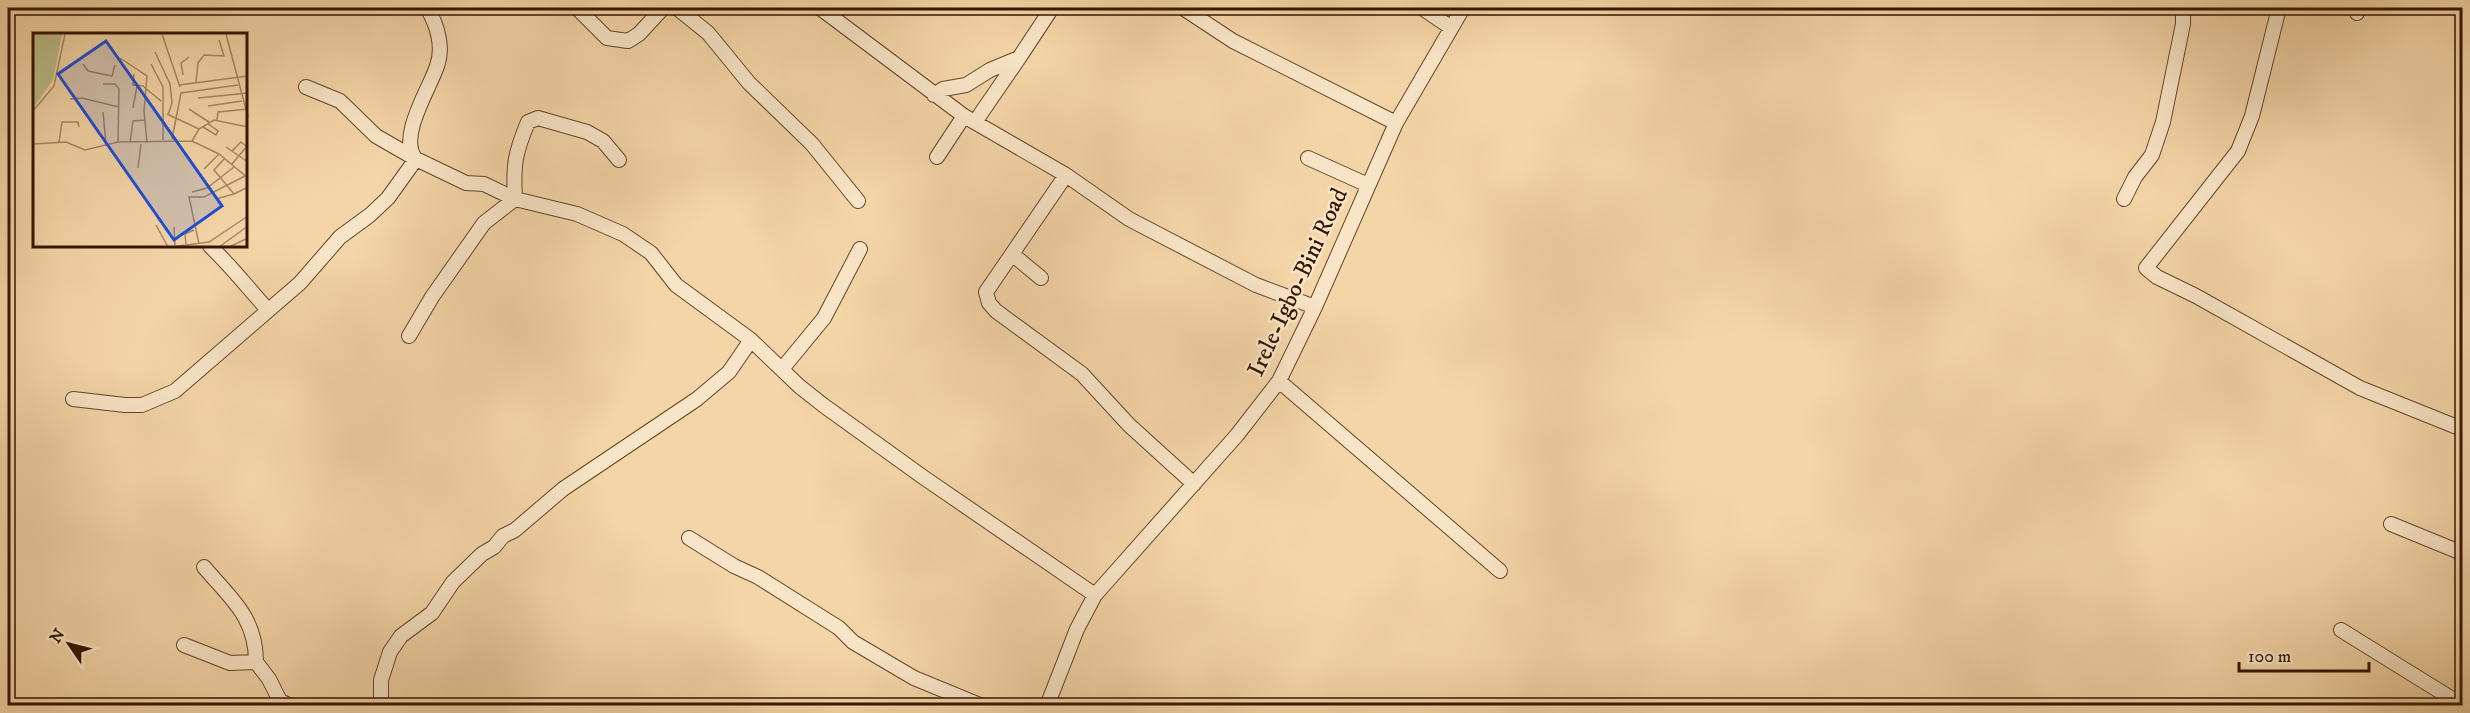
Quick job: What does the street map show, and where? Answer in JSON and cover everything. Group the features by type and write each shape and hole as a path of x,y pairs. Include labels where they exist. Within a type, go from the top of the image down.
{"street":[{"path":"416,159 412,155 411,134 422,99 438,66 439,57 438,26 427,8"},
{"path":"576,8 607,38 628,41 639,34 663,8"},
{"path":"676,8 708,33 749,83 812,144 858,201"},
{"path":"820,8 934,95 970,119 1066,175 1130,219 1256,285 1315,307"},
{"path":"937,157 1019,58 1052,8"},
{"path":"1183,8 1233,41 1396,123"},
{"path":"1422,8 1450,27"},
{"name":"Irele-Igbo-Bini Road","path":"1047,705 1077,629 1095,595 1237,435 1279,381 1315,307 1396,123 1463,8"},
{"path":"2124,199 2135,177 2152,155 2163,122 2183,8"},
{"path":"2279,8 2252,116 2238,151 2146,268 2157,277 2196,296 2360,388 2463,429"},
{"path":"934,95 943,89 966,86 996,67 1019,58"},
{"path":"306,87 339,100 370,131 416,159 465,183 484,184 515,199 568,211 623,234 651,253 676,285 751,340 799,387 972,512 1095,595"},
{"path":"515,199 513,165 517,147 528,122 538,118 587,132 603,141 619,160"},
{"path":"1308,158 1368,185"},
{"path":"73,399 142,405 175,391 306,277 340,237 370,215 388,198 416,159"},
{"path":"1066,175 986,292 989,303 996,311 1082,374 1129,425 1194,484"},
{"path":"409,336 432,297 484,223 515,199"},
{"path":"212,248 234,269 268,310"},
{"path":"782,369 824,318 860,249"},
{"path":"1012,254 1041,278"},
{"path":"381,705 381,680 390,652 401,636 432,613 453,582 482,554 494,547 503,536 514,530 562,489 697,399 729,372 751,340"},
{"path":"1279,381 1500,571"},
{"path":"2391,524 2463,553"},
{"path":"690,538 734,566 758,577 839,628 853,642 914,678 982,705"},
{"path":"204,567 241,611 253,630 256,645 255,662 269,679 280,701 291,705"},
{"path":"2341,630 2463,705"},
{"path":"184,645 230,663 255,662"}]}
